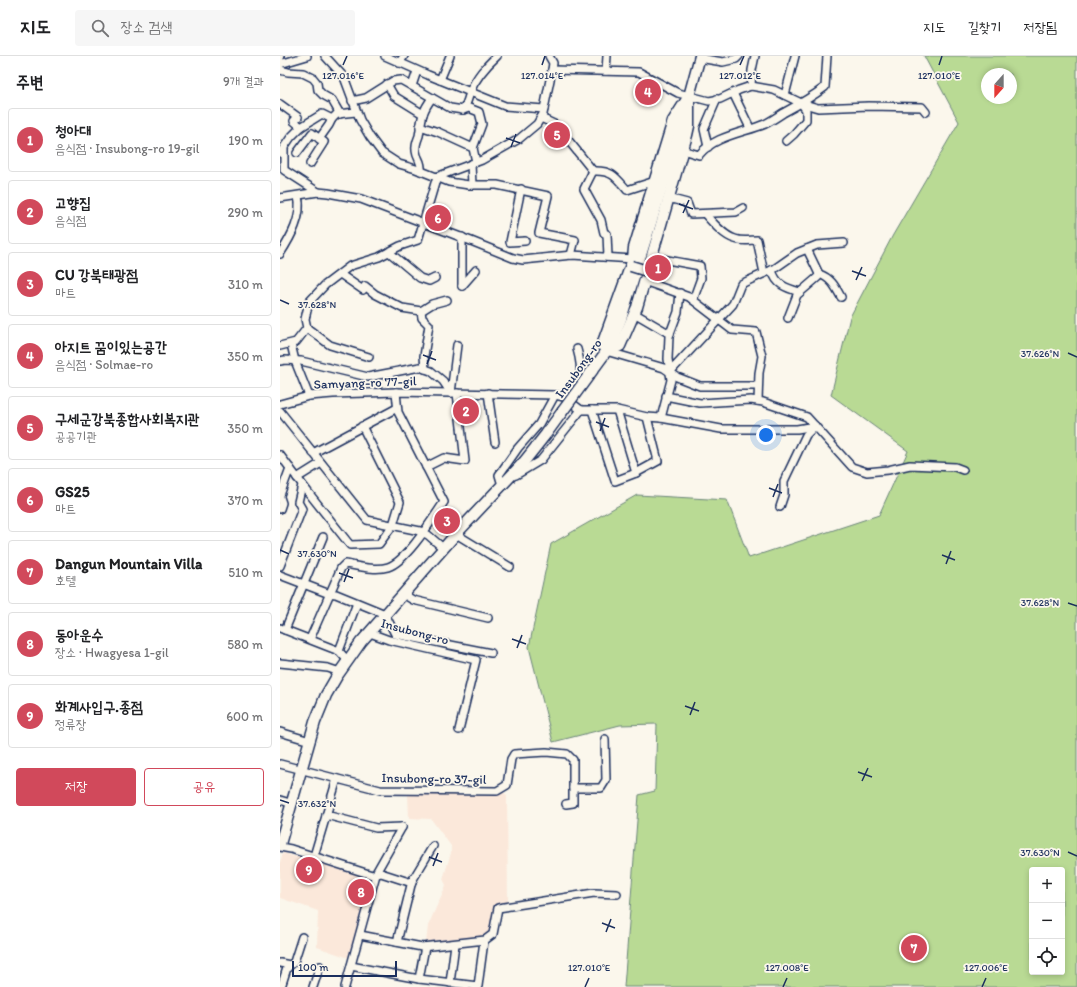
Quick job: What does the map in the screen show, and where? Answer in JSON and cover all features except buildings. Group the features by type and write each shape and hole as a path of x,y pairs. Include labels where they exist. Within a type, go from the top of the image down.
{"main road":[{"name":"Insubong-ro","path":"280,844 316,722 326,695 340,672 361,642 385,614 456,534 523,463 546,434 612,342 621,319 700,57"},
{"path":"689,96 689,126 634,313 620,346 604,354 602,345 632,262 634,248 673,122 689,96"},
{"path":"632,262 647,271"}],"street":[{"path":"280,56 280,64 307,56"},
{"path":"325,56 344,77 356,112 370,137 382,153 399,164 449,182 472,185 497,184 548,196 539,233 575,240 571,255"},
{"path":"384,56 470,93 505,106 544,109"},
{"path":"399,63 404,56"},
{"path":"440,80 450,56"},
{"path":"463,110 470,93 484,68 497,56"},
{"path":"369,357 330,345 307,328 305,319 309,302 325,285 350,266 379,257 400,246 418,240 435,183 439,176 474,163 519,139 537,124 544,109 552,70 553,63 549,56"},
{"path":"606,71 607,56"},
{"name":"Insubong-ro","path":"700,57 723,62 736,59 739,56"},
{"path":"751,86 755,56"},
{"path":"785,96 795,56"},
{"path":"682,150 699,155 703,150 723,139 750,128 765,124 812,96 825,86 827,56"},
{"path":"280,70 303,73 314,78 317,83 318,90 332,100 340,114"},
{"path":"552,70 639,72 678,93 709,101 751,86 774,90 801,103 818,108 861,106 922,107 926,112"},
{"path":"412,86 417,71"},
{"path":"352,101 366,98 387,84 393,81 401,80 450,108 463,110 469,108 479,112 482,124 473,148 474,163 472,185"},
{"path":"387,84 394,96 423,114"},
{"path":"733,93 750,128"},
{"path":"421,171 422,163 416,152 416,145 423,114 432,98"},
{"path":"708,147 704,129 717,99"},
{"path":"786,141 806,120 806,110 801,103"},
{"path":"280,104 298,117 294,121 301,127"},
{"path":"319,139 332,118 337,114 356,112"},
{"path":"318,192 282,169 282,151 291,137 301,127 322,114 332,118"},
{"path":"541,118 556,125 593,171"},
{"path":"420,126 434,130 473,148"},
{"path":"297,153 312,133 324,142 310,164"},
{"path":"593,171 615,174 627,190 655,181"},
{"path":"593,171 584,189 601,220 604,233 607,234 608,257"},
{"path":"521,189 510,242 525,241"},
{"path":"280,198 318,192 361,199 513,258 523,260 571,255 608,257 632,262"},
{"path":"280,254 292,233 297,219 299,203 298,196"},
{"path":"668,198 687,203 691,214 736,212 743,208"},
{"path":"706,214 727,236 735,240 757,240 764,273"},
{"path":"462,238 462,286 476,270"},
{"path":"670,372 733,304 741,284 772,270 797,253 817,245 844,243"},
{"path":"807,249 819,274 828,278 835,286 841,297"},
{"path":"389,252 420,278 430,281 435,278"},
{"path":"651,257 700,266 701,278 693,300"},
{"path":"772,270 777,281 783,286 800,292"},
{"path":"340,274 363,290 366,286 375,294 402,308 421,310 432,304 447,300"},
{"path":"788,318 797,295 818,277 819,274"},
{"path":"644,281 689,297 732,330 756,332 762,356 758,386 758,401"},
{"path":"661,418 671,380 668,360 670,334 678,312 680,293"},
{"path":"421,310 422,318 429,325 424,356 425,369"},
{"path":"634,313 670,334"},
{"path":"280,346 296,342 307,328"},
{"path":"291,344 295,361 309,396"},
{"path":"426,467 444,458 464,461 462,431 454,393 456,345"},
{"path":"577,349 581,364 580,374 575,384 559,396 539,424 518,448 499,476 502,485 527,467 541,460 581,410"},
{"path":"604,354 637,359 664,368 676,377 700,386 758,386"},
{"path":"280,361 295,361 368,377 420,367 431,371 454,393"},
{"path":"310,639 341,568 345,564 375,568 388,567 398,561 424,533 444,502 397,408 396,392"},
{"name":"Samyang-ro 77-gil","path":"280,404 309,396 396,392 488,393 559,396"},
{"path":"488,393 495,442"},
{"path":"559,396 581,410 617,410 647,417 661,418 721,429 797,429 815,426"},
{"path":"666,396 700,402 758,401 807,417 852,467 867,472 888,470 910,465 955,467 963,470"},
{"path":"313,453 397,408"},
{"path":"592,410 615,481 636,473 658,461 647,417"},
{"path":"617,410 636,473"},
{"path":"280,411 367,520 424,533 444,548"},
{"path":"280,455 350,545 379,544 393,525 400,502 362,426"},
{"path":"780,507 784,495 784,481 806,435 815,426"},
{"path":"297,478 321,463"},
{"path":"281,501 290,468"},
{"path":"280,566 302,509 298,502 302,485"},
{"path":"456,534 510,567"},
{"path":"322,537 283,629 339,651 348,661"},
{"path":"280,575 385,614 395,634 491,653"},
{"path":"403,594 413,600 488,618"},
{"path":"339,651 357,603"},
{"name":"Insubong-ro","path":"370,633 389,640 476,660 459,730"},
{"path":"280,663 328,668 340,672"},
{"path":"280,732 310,741"},
{"path":"566,804 573,803 573,788 601,788 606,780 605,739"},
{"name":"Insubong-ro 37-gil","path":"280,764 380,790 497,790 507,785 511,759 514,754 546,752 567,754 573,760 573,788"},
{"path":"314,856 337,779"},
{"path":"280,800 293,804"},
{"path":"326,815 376,828 402,827 376,875 345,987"},
{"path":"397,942 412,883 433,846"},
{"path":"280,848 291,849 372,875 380,874 412,883"},
{"path":"360,935 425,947 484,940 493,934 498,908 594,893 617,894"},
{"path":"281,987 287,968 294,962 302,937"},
{"path":"351,966 419,979 478,986 484,940"},
{"path":"450,983 455,944"},
{"path":"419,979 425,947"},
{"path":"280,963 290,965"},
{"path":"313,987 320,966"}],"shaded area":[{"path":"504,793 507,795 508,904 495,906 492,933 483,938 426,943 428,926 446,885 443,879 451,853 451,846 431,819 409,818 408,794"},
{"path":"283,853 372,879 349,958 317,947 318,911 280,898 280,862"}],"green space":[{"path":"924,56 1077,56 1077,987 624,987 639,795 655,791 657,724 620,725 553,742 529,647 551,544 637,495 727,500 749,558 879,515 908,451 831,395 850,317 893,235 959,122"}],"place":[{"name":"아지트 꿈이있는공간","path":"648,92"},
{"name":"구세군강북종합사회복지관","path":"557,135"},
{"name":"GS25","path":"438,218"},
{"name":"청아대","path":"658,268"},
{"name":"고향집","path":"466,411"},
{"name":"CU 강북태광점","path":"447,521"},
{"name":"화계사입구.종점","path":"309,870"},
{"name":"동아운수","path":"361,892"},
{"name":"Dangun Mountain Villa","path":"914,948"}]}
